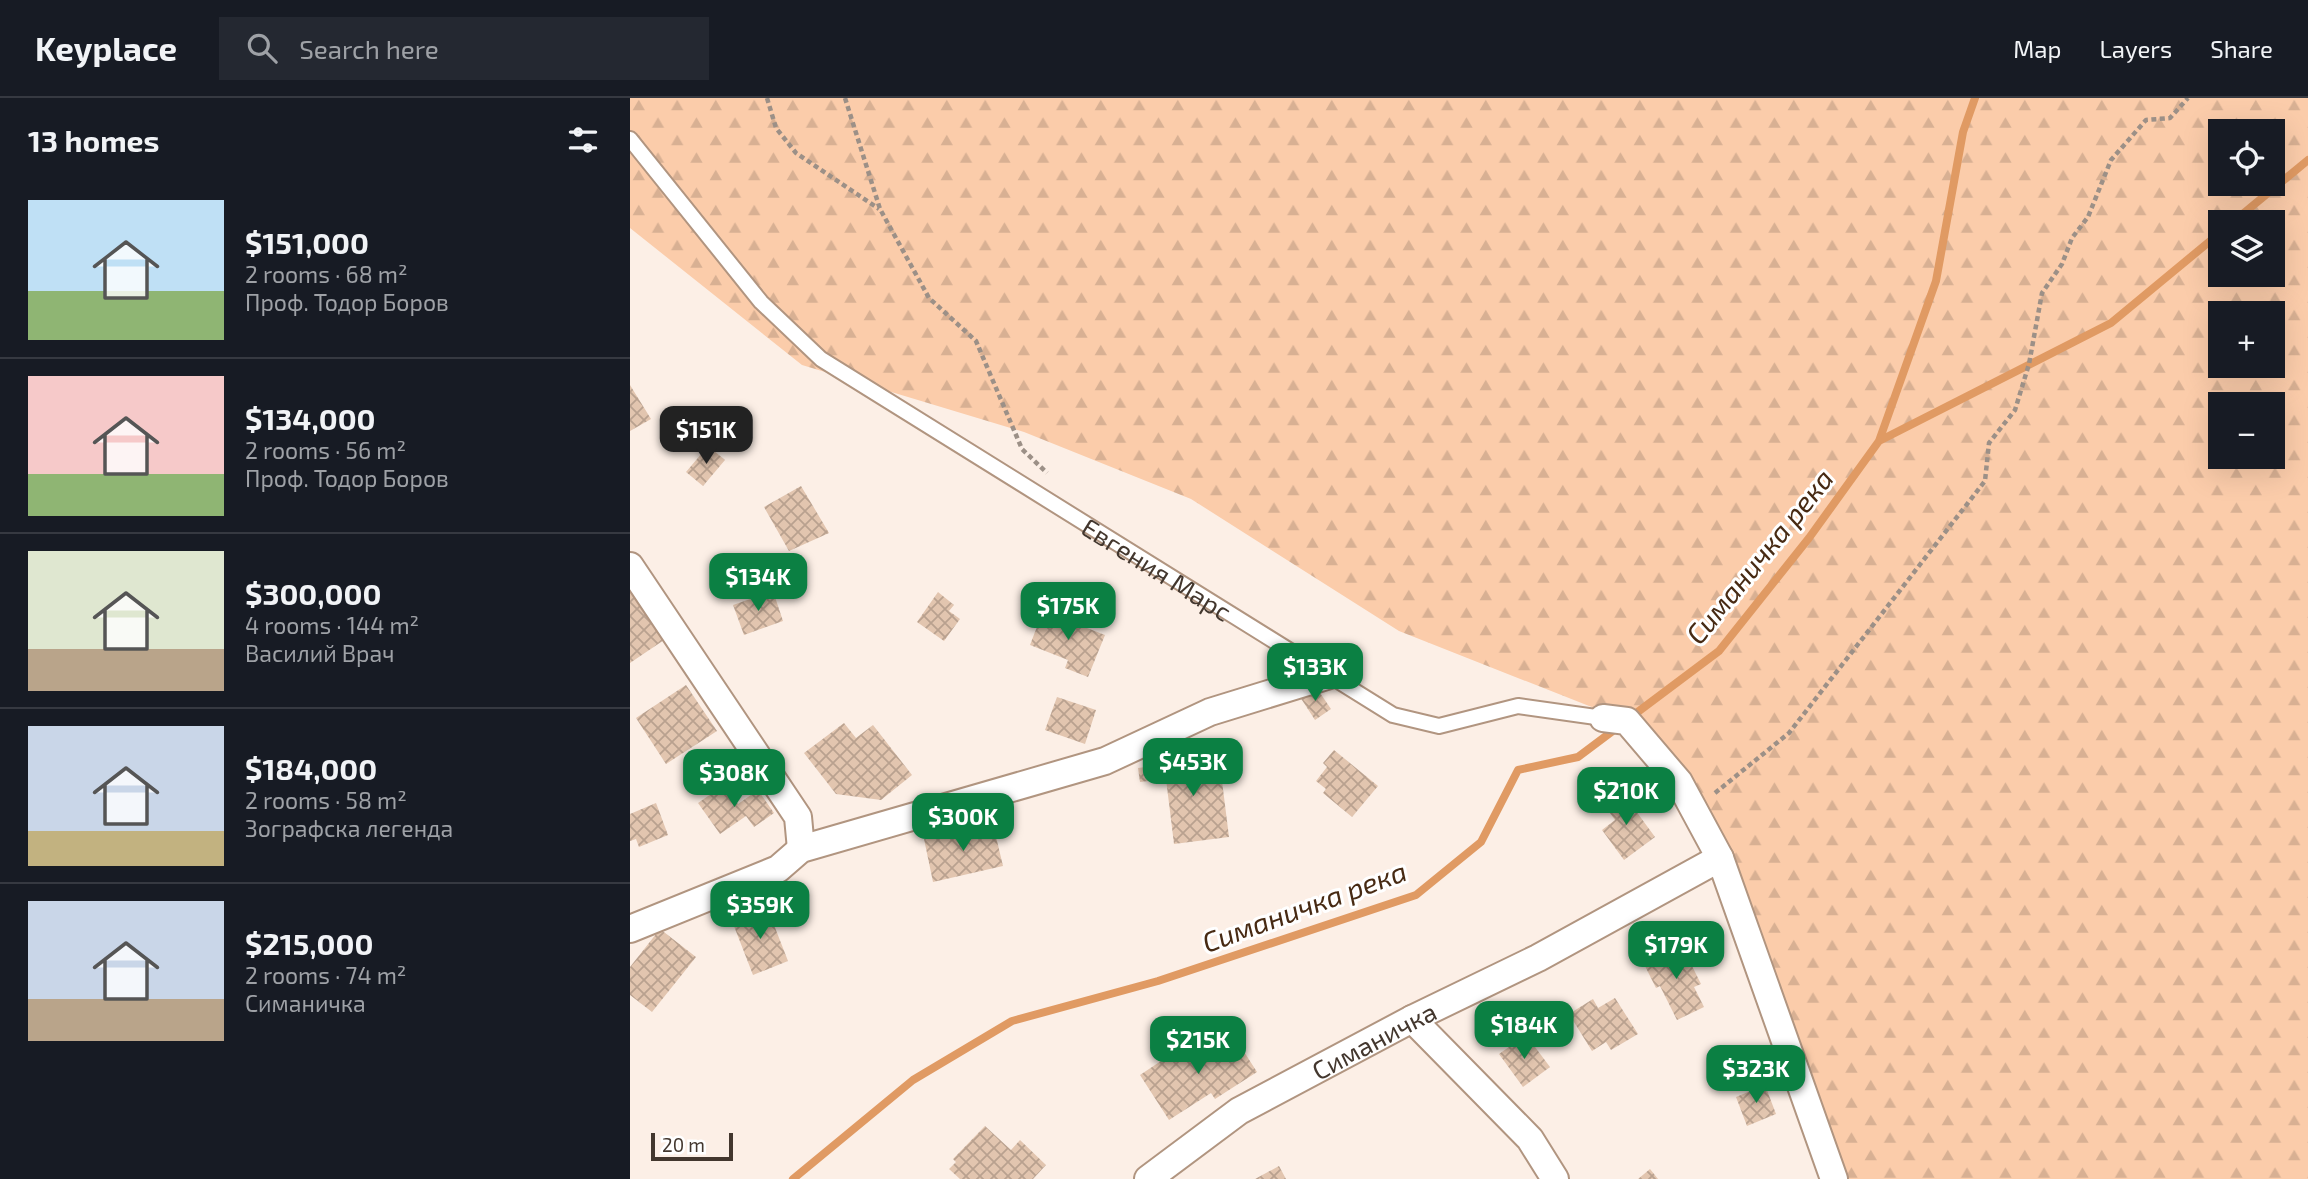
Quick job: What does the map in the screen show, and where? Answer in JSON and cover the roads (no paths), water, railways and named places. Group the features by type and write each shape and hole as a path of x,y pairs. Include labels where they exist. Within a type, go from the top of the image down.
{"street":[{"path":"630,566 797,817 801,849"},
{"path":"630,929 778,870 801,849 1105,761 1210,712 1330,675"},
{"name":"Евгения Марс","path":"1615,720 1679,782 1720,858 1834,1179"},
{"name":"Симаничка","path":"1148,1179 1239,1111 1412,1019 1538,957 1720,858"},
{"path":"1412,1019 1530,1139 1555,1179"}],"lane":[{"name":"Евгения Марс","path":"630,139 761,302 821,359 1393,715 1439,726 1518,706 1615,720"}],"waterway":[{"name":"Симаничка река","path":"1631,717 1719,651 1809,538 1879,441 1936,281 1963,132 1975,98"},
{"path":"2248,210 2308,160"},
{"path":"1879,441 2111,323 2208,243"},
{"name":"Симаничка река","path":"793,1179 913,1080 1012,1021 1158,981 1416,895 1481,842 1518,770 1578,757 1618,727"}]}
